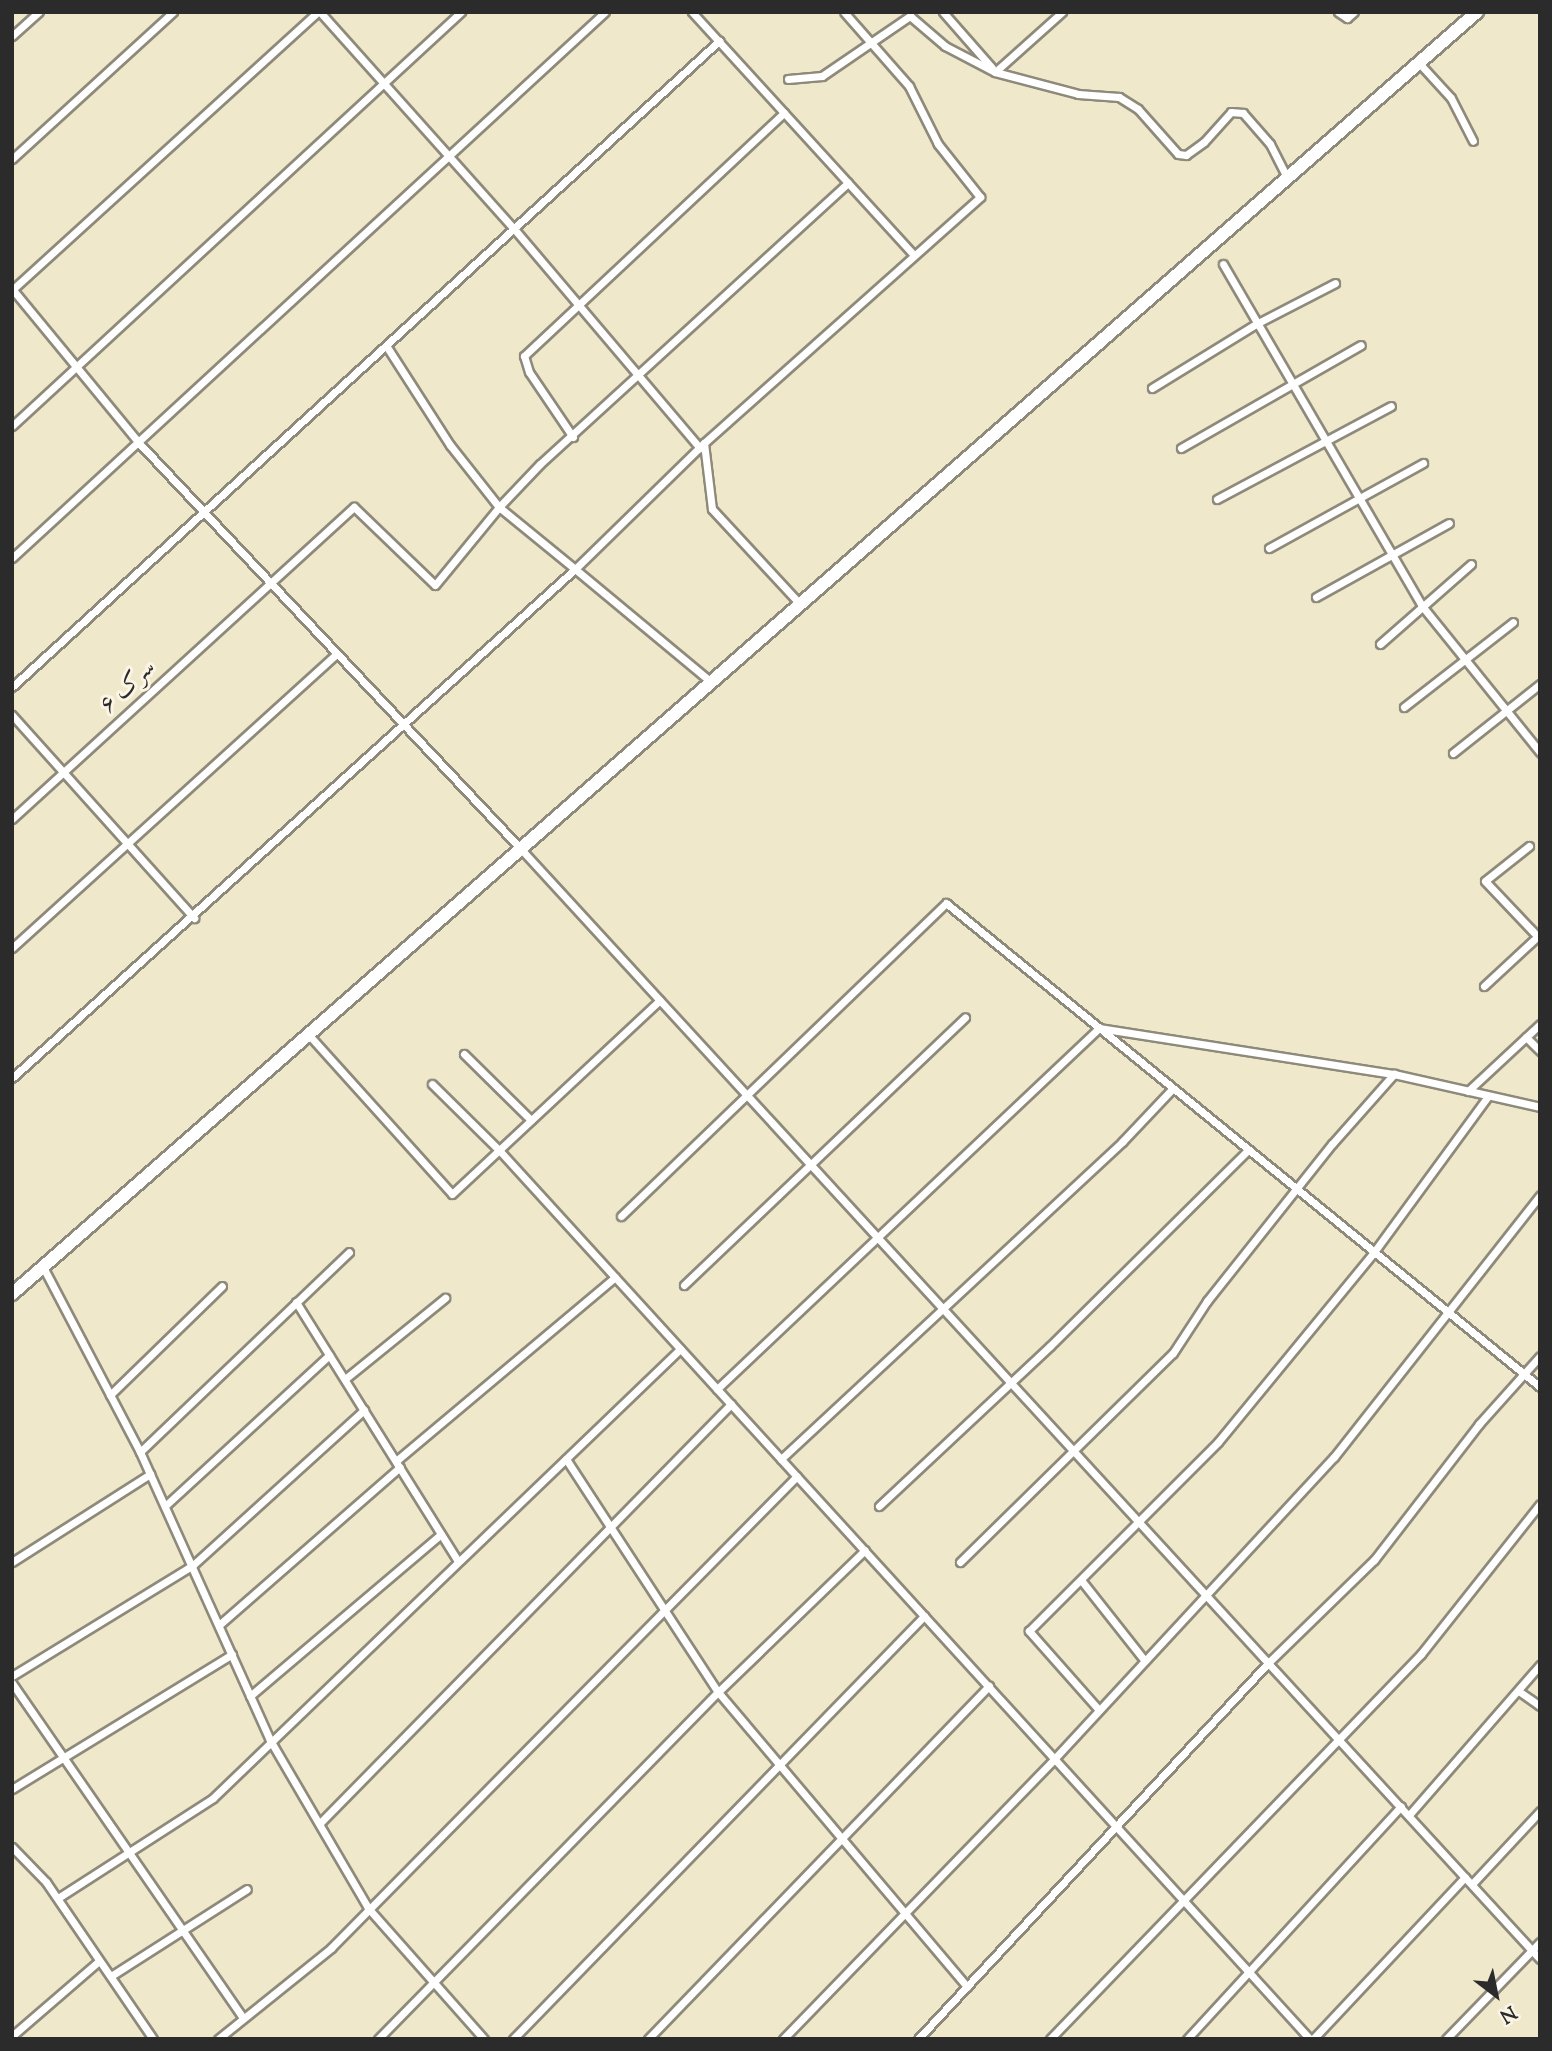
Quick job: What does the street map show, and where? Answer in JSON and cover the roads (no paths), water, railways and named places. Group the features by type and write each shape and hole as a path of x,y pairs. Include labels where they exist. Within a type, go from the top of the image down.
{"main road":[{"path":"12,1294 1477,12"}],"street":[{"path":"12,36 38,12"},
{"path":"12,159 173,12"},
{"path":"799,603 712,509 702,445 638,377 515,230 319,12 13,290 139,443 520,848 1540,1959"},
{"path":"12,426 451,16 461,12"},
{"path":"12,558 605,12"},
{"path":"692,12 912,253"},
{"path":"12,1078 194,918 402,723 575,569 702,445 912,253 980,197 938,144 909,86 844,12"},
{"path":"943,12 995,72"},
{"path":"995,72 1062,12"},
{"path":"1338,12 1347,18 1354,12"},
{"path":"788,79 822,76 910,16 945,46 995,72 1079,94 1119,97 1138,109 1178,154 1186,155 1204,142 1231,112 1243,113 1270,144 1287,178"},
{"path":"12,687 719,41"},
{"path":"1419,63 1451,98 1472,141"},
{"path":"573,437 523,359 578,303 784,113"},
{"path":"499,507 848,183"},
{"path":"1223,264 1357,499 1422,606 1540,752"},
{"path":"1152,388 1256,324 1335,283"},
{"path":"1181,448 1361,345"},
{"path":"387,347 450,445 499,507 710,681"},
{"path":"1217,499 1391,406"},
{"path":"1269,548 1423,463"},
{"name":"سرک ۶","path":"12,819 354,507 435,585 499,507"},
{"path":"1316,597 1449,523"},
{"path":"1380,644 1471,564"},
{"path":"1404,707 1513,622"},
{"path":"12,948 337,654"},
{"path":"1453,753 1540,684"},
{"path":"12,715 194,918"},
{"path":"1484,986 1539,937 1485,881 1529,846"},
{"path":"621,1216 946,903 1540,1387"},
{"path":"308,1034 452,1194 660,1000"},
{"path":"684,1285 965,1017"},
{"path":"1468,1091 1540,1024"},
{"path":"1098,1028 1394,1074 1540,1107"},
{"path":"717,1389 880,1239 1098,1028"},
{"path":"1526,1037 1540,1051"},
{"path":"464,1054 531,1120"},
{"path":"960,1562 1173,1353 1207,1301 1296,1189 1394,1074"},
{"path":"432,1084 499,1150 1311,2039 1465,1877"},
{"path":"781,1459 946,1309 1122,1142 1173,1088"},
{"path":"1099,1710 1029,1631 1217,1442 1374,1252 1488,1096"},
{"path":"879,1506 1012,1381 1248,1150"},
{"path":"783,2039 1055,1758 1334,1457 1540,1195"},
{"path":"140,1452 349,1252"},
{"path":"43,1267 140,1452 270,1740 368,1908 484,2039"},
{"path":"219,1625 398,1464 615,1277"},
{"path":"110,1395 222,1286"},
{"path":"345,1380 445,1298"},
{"path":"296,1302 458,1561"},
{"path":"58,1898 128,1850 213,1798 270,1740 680,1349"},
{"path":"165,1506 329,1355"},
{"path":"918,2039 1269,1662 1374,1560 1479,1423 1540,1356"},
{"path":"320,1823 731,1404"},
{"path":"12,1676 193,1565 364,1410"},
{"path":"566,1459 718,1692 967,1987"},
{"path":"12,1562 150,1474"},
{"path":"218,2039 331,1948 797,1476"},
{"path":"1051,2039 1420,1654 1540,1504"},
{"path":"250,1696 442,1534"},
{"path":"378,2039 432,1980 718,1692 865,1550"},
{"path":"1081,1580 1145,1661"},
{"path":"513,2039 924,1615"},
{"path":"12,1789 232,1654"},
{"path":"1409,1815 1520,1692 1540,1665"},
{"path":"12,1683 243,2018"},
{"path":"648,2039 989,1686"},
{"path":"1520,1692 1540,1706"},
{"path":"1186,2039 1401,1806"},
{"path":"1472,1884 1540,1811"},
{"path":"12,1847 58,1898 153,2039"},
{"path":"12,1862 21,1855"},
{"path":"111,1976 247,1889"},
{"path":"1447,2039 1540,1942"},
{"path":"12,2036 99,1961"}]}
